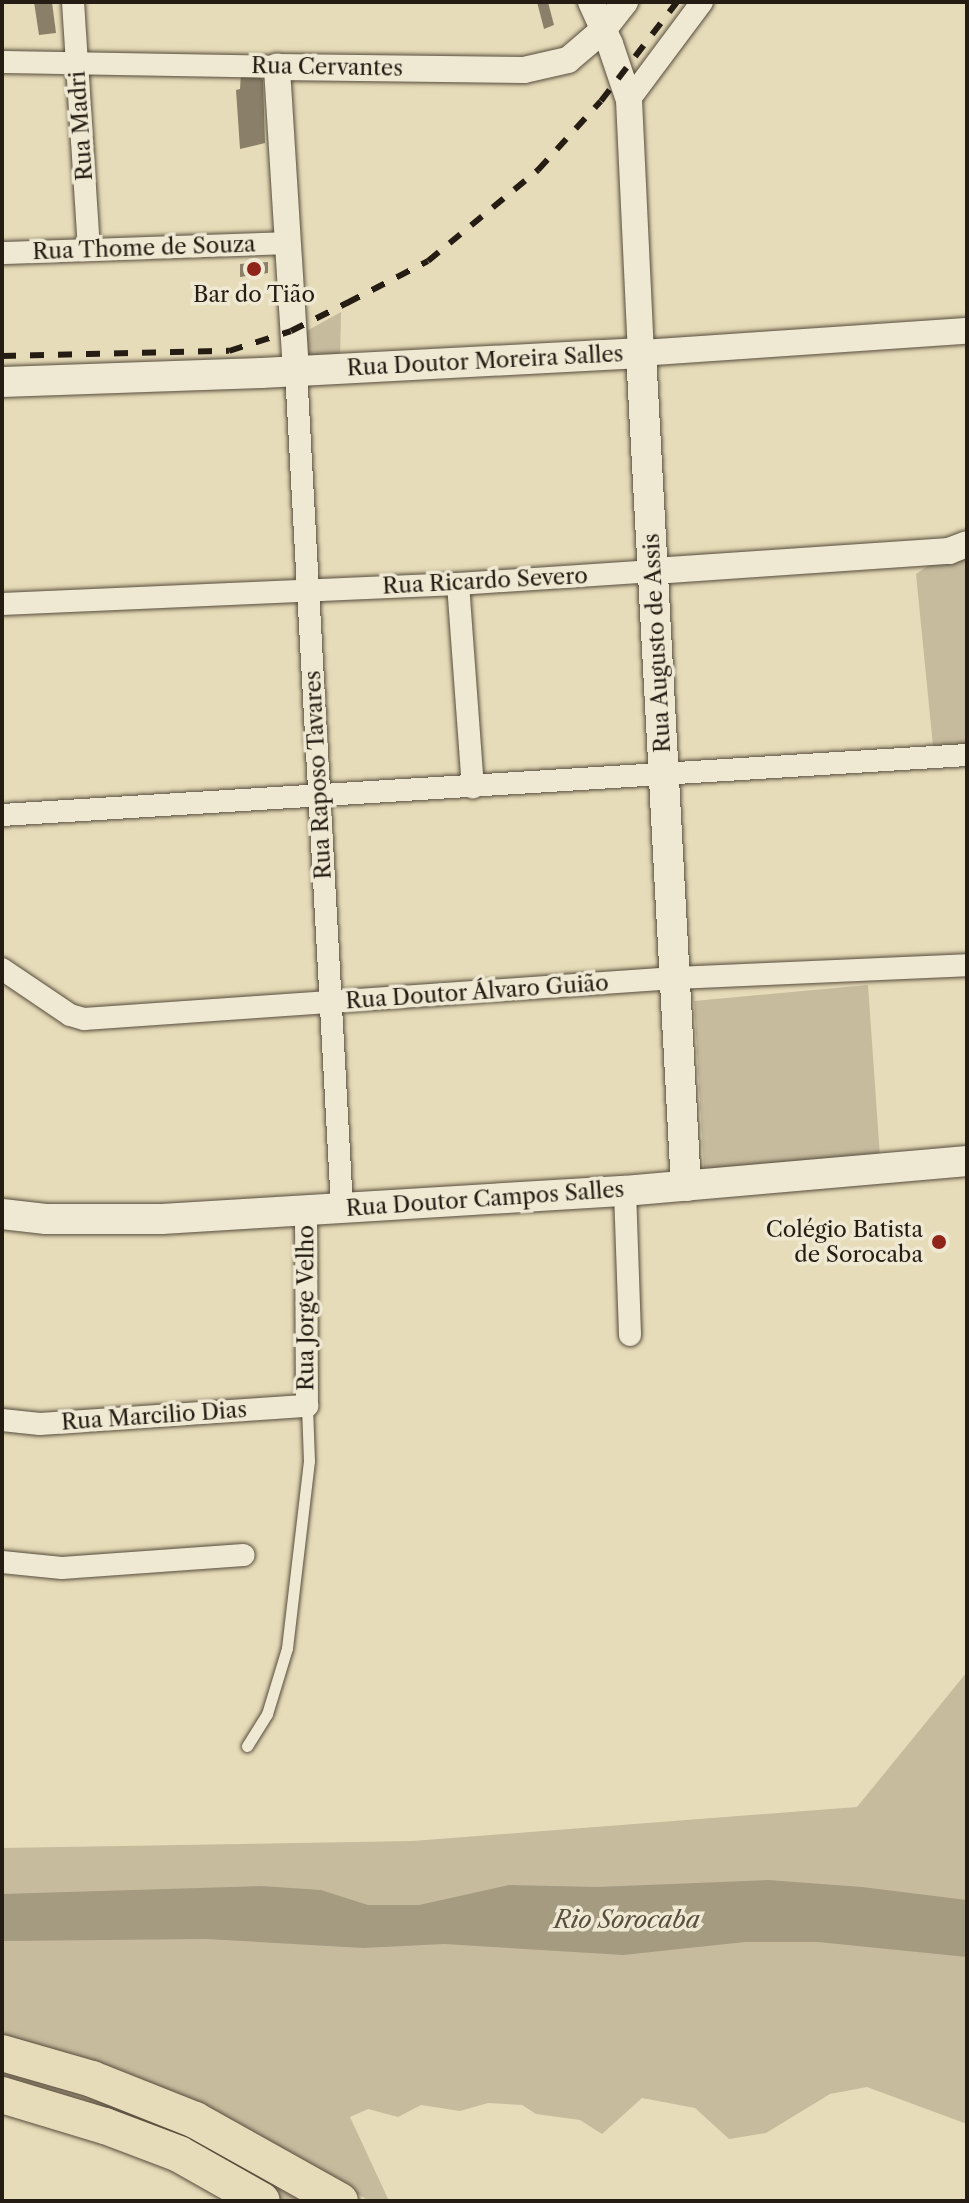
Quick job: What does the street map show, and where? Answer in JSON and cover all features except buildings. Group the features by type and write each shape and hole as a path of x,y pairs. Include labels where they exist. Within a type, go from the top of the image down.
{"highway":[{"path":"2,2053 92,2079 195,2120 340,2201"},
{"path":"2,2095 92,2122 179,2154 262,2201"}],"main road":[{"name":"Rua Doutor Moreira Salles","path":"2,382 261,373 294,357 641,353"},
{"name":"Rua Augusto de Assis","path":"641,353 686,1186"},
{"name":"Rua Doutor Campos Salles","path":"3,1217 162,1219 306,1211 625,1191 967,1161"}],"street":[{"name":"Rua Madri","path":"73,2 89,249"},
{"name":"Rua Augusto de Assis","path":"591,2 629,100 641,353"},
{"name":"Rua Cervantes","path":"2,62 524,70 568,60 603,30 625,2"},
{"path":"629,100 702,2"},
{"name":"Rua Raposo Tavares","path":"277,67 342,1208"},
{"name":"Rua Thome de Souza","path":"2,253 286,243"},
{"name":"Rua Doutor Moreira Salles","path":"641,353 967,331"},
{"name":"Rua Ricardo Severo","path":"2,604 458,584 949,551 967,544"},
{"path":"458,584 473,787"},
{"path":"2,815 967,755"},
{"name":"Rua Doutor Álvaro Guião","path":"2,969 70,1015 84,1019 675,978 967,965"},
{"path":"625,1191 630,1335"},
{"name":"Rua Jorge Velho","path":"306,1211 307,1406"},
{"name":"Rua Marcilio Dias","path":"2,1420 40,1424 307,1406"},
{"path":"2,1562 62,1568 244,1555"}],"lane":[{"path":"247,1746 267,1714 287,1648 309,1461 307,1406"}],"shaded area":[{"path":"341,312 340,363 303,359 303,333"},
{"path":"967,549 967,747 933,746 916,574 949,551"},
{"path":"868,985 880,1157 704,1170 694,1001"},
{"path":"967,1672 967,2124 867,2087 830,2094 766,2133 729,2139 695,2108 642,2098 602,2134 580,2120 536,2114 522,2105 488,2103 460,2111 421,2105 398,2117 368,2109 350,2117 389,2201 370,2201 242,2131 2,2043 2,1848 412,1841 857,1807"},
{"path":"2,2065 107,2096 316,2201 283,2201 220,2165 2,2083"}],"water":[{"name":"Rio Sorocaba","path":"768,1880 862,1887 967,1900 967,1957 818,1942 745,1942 623,1955 444,1944 363,1948 206,1939 2,1941 2,1894 261,1886 321,1890 368,1905 419,1905 509,1885 597,1887"}],"railway":[{"path":"2,356 229,351 291,331 428,261 538,170 601,101 677,2"}],"place":[{"name":"Bar do Tião","path":"254,269"},
{"name":"Colégio Batista de Sorocaba","path":"939,1242"}]}
